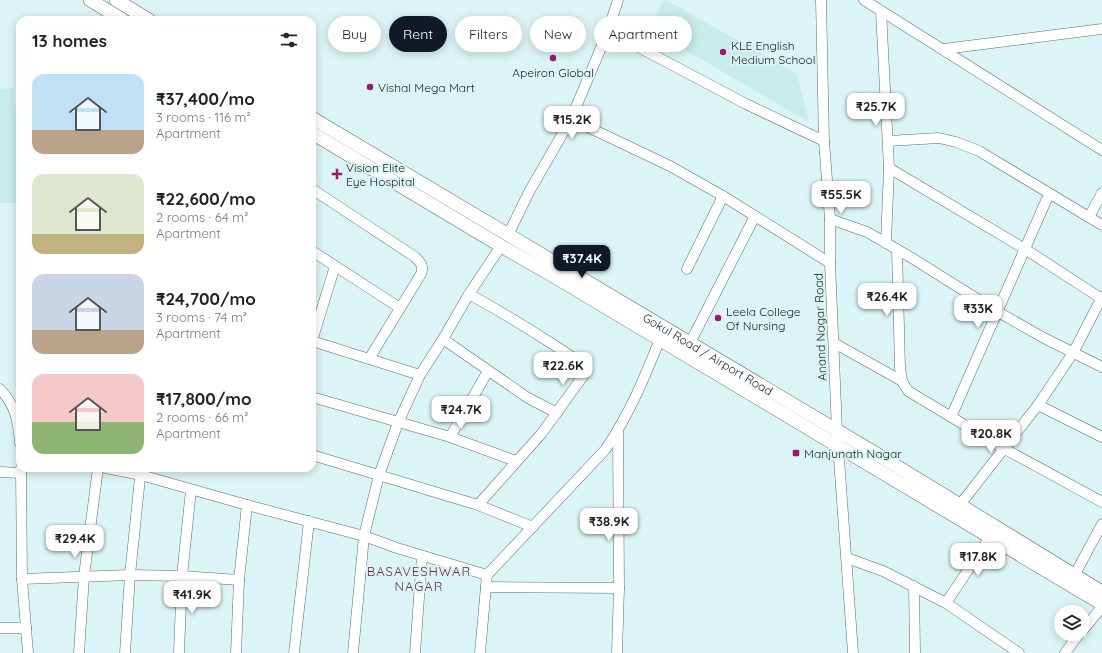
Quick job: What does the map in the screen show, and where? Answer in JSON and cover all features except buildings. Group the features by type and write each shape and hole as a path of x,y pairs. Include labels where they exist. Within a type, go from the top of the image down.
{"main road":[{"path":"90,0 116,16"},
{"path":"116,0 142,16"},
{"name":"Gokul Road / Airport Road","path":"316,120 508,235 839,447 1102,606"},
{"name":"Gokul Road / Airport Road","path":"316,135 501,246 662,334 690,343 1102,592"}],"street":[{"path":"613,16 618,0"},
{"name":"Anand Nagar Road","path":"821,0 824,142 830,219 830,264 837,431 853,653"},
{"path":"870,2 881,11 1102,150"},
{"path":"881,11 889,168 886,243"},
{"path":"944,50 1102,29"},
{"path":"508,235 529,192 571,119 599,52"},
{"path":"648,52 739,100 824,142"},
{"path":"571,119 670,166 724,196 830,264"},
{"path":"888,141 939,138 956,142 978,151 1102,225"},
{"path":"889,168 1025,249 1102,298 1073,353 1038,405 959,506"},
{"path":"316,192 422,263 423,268 421,274 369,359"},
{"path":"1089,217 1102,193"},
{"path":"951,417 1049,194"},
{"path":"687,269 724,196"},
{"path":"690,343 755,216"},
{"path":"830,219 867,232 998,312 1102,367"},
{"path":"353,653 364,536 379,475 398,423 420,375 443,340 469,294 501,246"},
{"path":"897,249 900,368 902,381 908,391 1003,448 1102,502"},
{"path":"316,254 400,308"},
{"path":"316,328 336,266"},
{"path":"469,294 517,321 582,364 585,370 583,376 542,432 478,505"},
{"path":"480,653 487,575 605,450 618,431 644,380 662,334"},
{"path":"443,340 528,398 557,413"},
{"path":"316,342 420,375"},
{"path":"834,343 902,381"},
{"path":"450,437 488,371"},
{"path":"0,389 8,398 15,410 16,417"},
{"path":"8,398 16,400"},
{"path":"316,398 450,437 516,462"},
{"path":"1038,405 1102,437"},
{"path":"617,653 619,588 618,431"},
{"path":"316,456 478,505 533,527"},
{"path":"0,472 16,471"},
{"path":"21,472 22,579 28,653"},
{"path":"79,653 84,576 97,472"},
{"path":"125,653 130,575 141,472 191,490 364,536 422,556 487,575"},
{"path":"180,653 182,576 191,490"},
{"path":"236,653 239,580 247,505"},
{"path":"294,653 309,521"},
{"path":"1074,576 1102,524"},
{"path":"946,604 990,537"},
{"path":"415,653 422,556"},
{"path":"847,558 883,571 914,586 946,604 1019,653"},
{"path":"22,579 130,575 182,576 239,580"},
{"path":"914,586 915,653"},
{"path":"486,587 619,588"},
{"path":"1090,621 1102,606"},
{"path":"0,628 26,628"},
{"path":"1064,653 1073,641"}],"shaded area":[{"name":"KLE English Medium School","path":"663,0 666,0 797,74 809,122 689,52 692,52 692,16 657,16"},
{"path":"13,88 16,115 16,203 0,203 0,89"}],"place":[{"name":"KLE English Medium School","path":"723,52"},
{"name":"Apeiron Global","path":"553,58"},
{"name":"Vishal Mega Mart","path":"370,87"},
{"name":"Vision Elite Eye Hospital","path":"337,174"},
{"name":"Leela College Of Nursing","path":"718,318"},
{"name":"Manjunath Nagar","path":"796,453"}],"district":[{"name":"BASAVESHWAR NAGAR","path":"419,578"}]}
